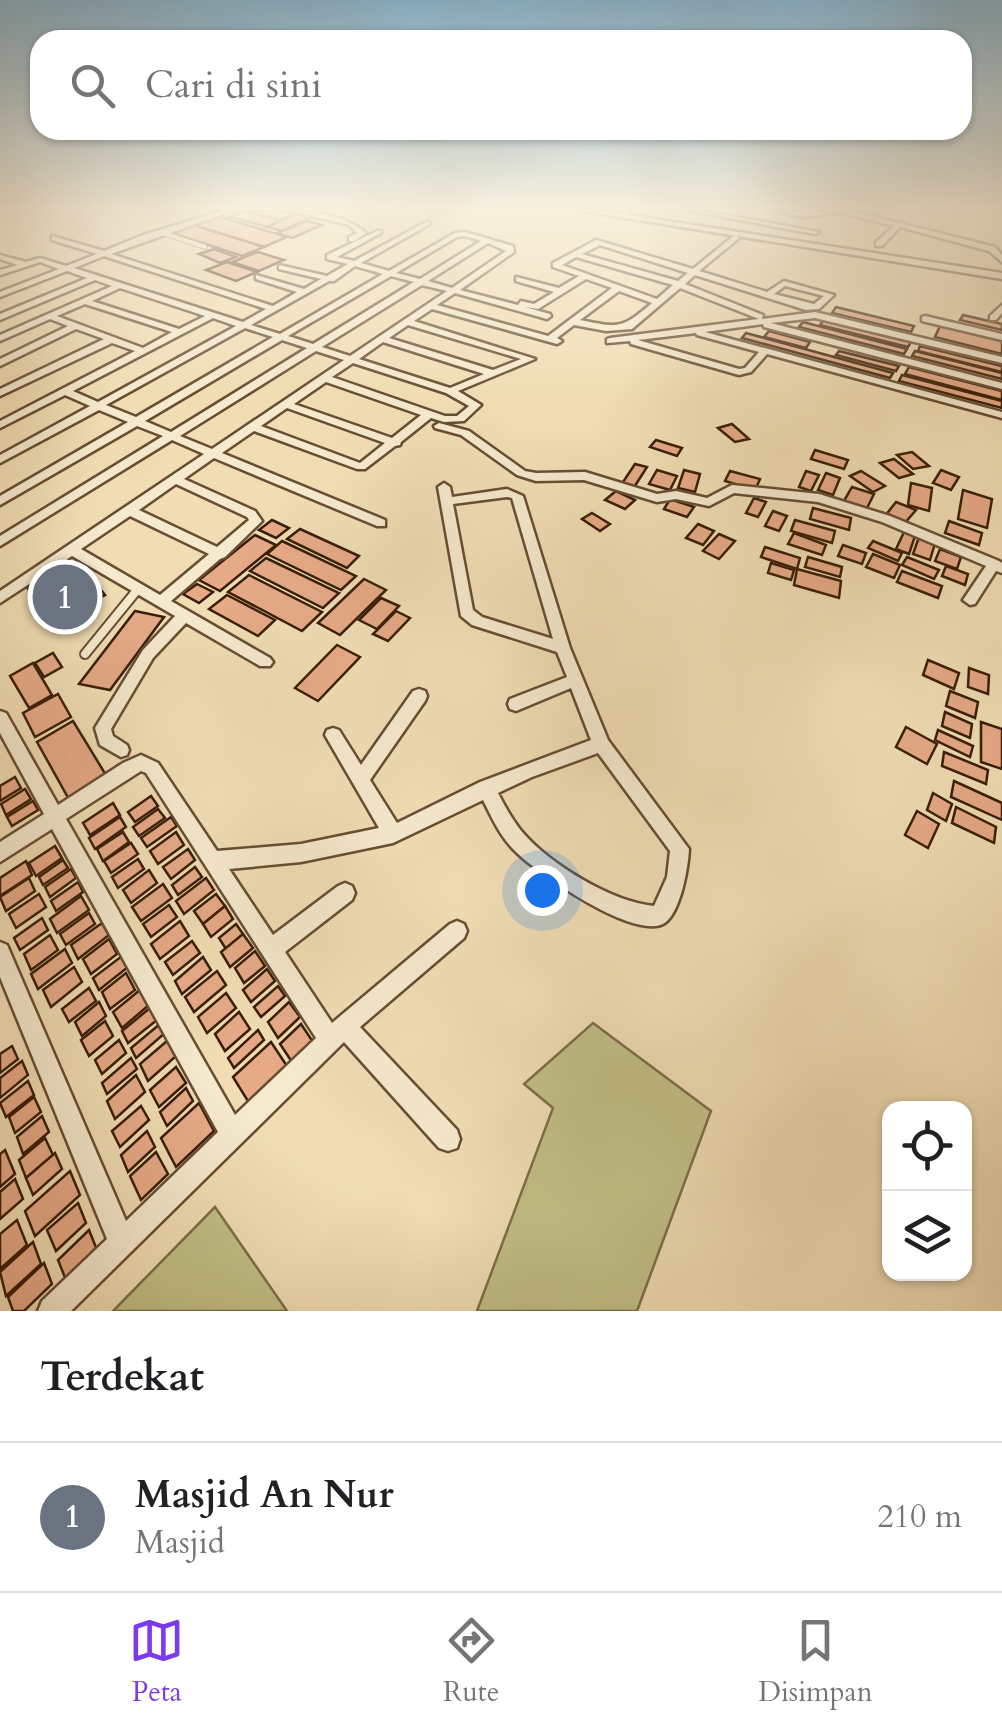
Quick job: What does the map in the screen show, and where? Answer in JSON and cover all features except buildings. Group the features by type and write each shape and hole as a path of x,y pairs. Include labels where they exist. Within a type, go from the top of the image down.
{"street":[{"path":"25,271 42,278"},
{"path":"0,294 59,271"},
{"path":"79,271 450,392 476,405 460,419 440,417 324,378"},
{"path":"154,271 276,309"},
{"path":"299,271 331,279"},
{"path":"0,460 345,271"},
{"path":"378,271 547,316"},
{"path":"0,501 393,271"},
{"path":"0,542 440,271"},
{"path":"4,589 129,510 482,271"},
{"path":"566,271 658,302"},
{"path":"635,271 719,300 759,320 1002,386"},
{"path":"574,322 606,328 629,327 693,271"},
{"path":"701,271 769,294 811,307 832,296 784,282 769,294"},
{"path":"970,271 1002,276"},
{"path":"0,316 96,276"},
{"path":"259,277 306,292"},
{"path":"484,300 500,299 535,308 582,277"},
{"path":"146,293 178,278"},
{"path":"519,279 560,291"},
{"path":"0,338 121,285"},
{"path":"430,306 553,340 617,288"},
{"path":"705,313 719,300"},
{"path":"85,301 180,332"},
{"path":"993,318 1002,308"},
{"path":"913,337 928,314 1002,337"},
{"path":"0,426 213,315"},
{"path":"49,316 143,351"},
{"path":"610,342 759,320 828,316 1002,360"},
{"path":"408,322 530,358 450,392"},
{"path":"0,363 76,326"},
{"path":"692,330 1002,415"},
{"path":"0,393 112,339"},
{"path":"382,339 492,373"},
{"path":"626,340 739,372 748,370 765,350"},
{"path":"63,391 381,523"},
{"path":"285,404 396,443"},
{"path":"252,426 356,468 440,417"},
{"path":"440,417 435,424 465,433 505,466 536,477 586,476 656,498 676,495 710,502 732,489 819,498 886,518 998,566 970,600"},
{"path":"160,602 256,519 174,479"},
{"path":"486,788 508,828 524,847 580,886 638,914 657,916 669,901 677,878 680,849 601,744 563,648 511,488 446,494 466,612 478,621 563,648"},
{"path":"129,510 220,554"},
{"path":"70,549 265,662"},
{"path":"121,750 106,740 103,728 148,654 185,615"},
{"path":"516,704 576,680"},
{"path":"360,780 419,696"},
{"path":"0,718 232,1133"},
{"path":"333,735 393,834"},
{"path":"213,861 301,853 393,834 486,788 601,744"},
{"path":"0,852 141,763 152,768 272,949 337,1033 448,1139"},
{"path":"272,949 345,893"},
{"path":"52,1311 337,1033 457,931"},
{"path":"0,952 122,1241"}],"lane":[{"path":"84,654 138,589"}],"shaded area":[{"path":"593,1023 711,1111 637,1311 477,1311 553,1108 524,1084"},
{"path":"215,1207 287,1311 113,1311"}],"place":[{"name":"Masjid An Nur","path":"65,597"}]}
